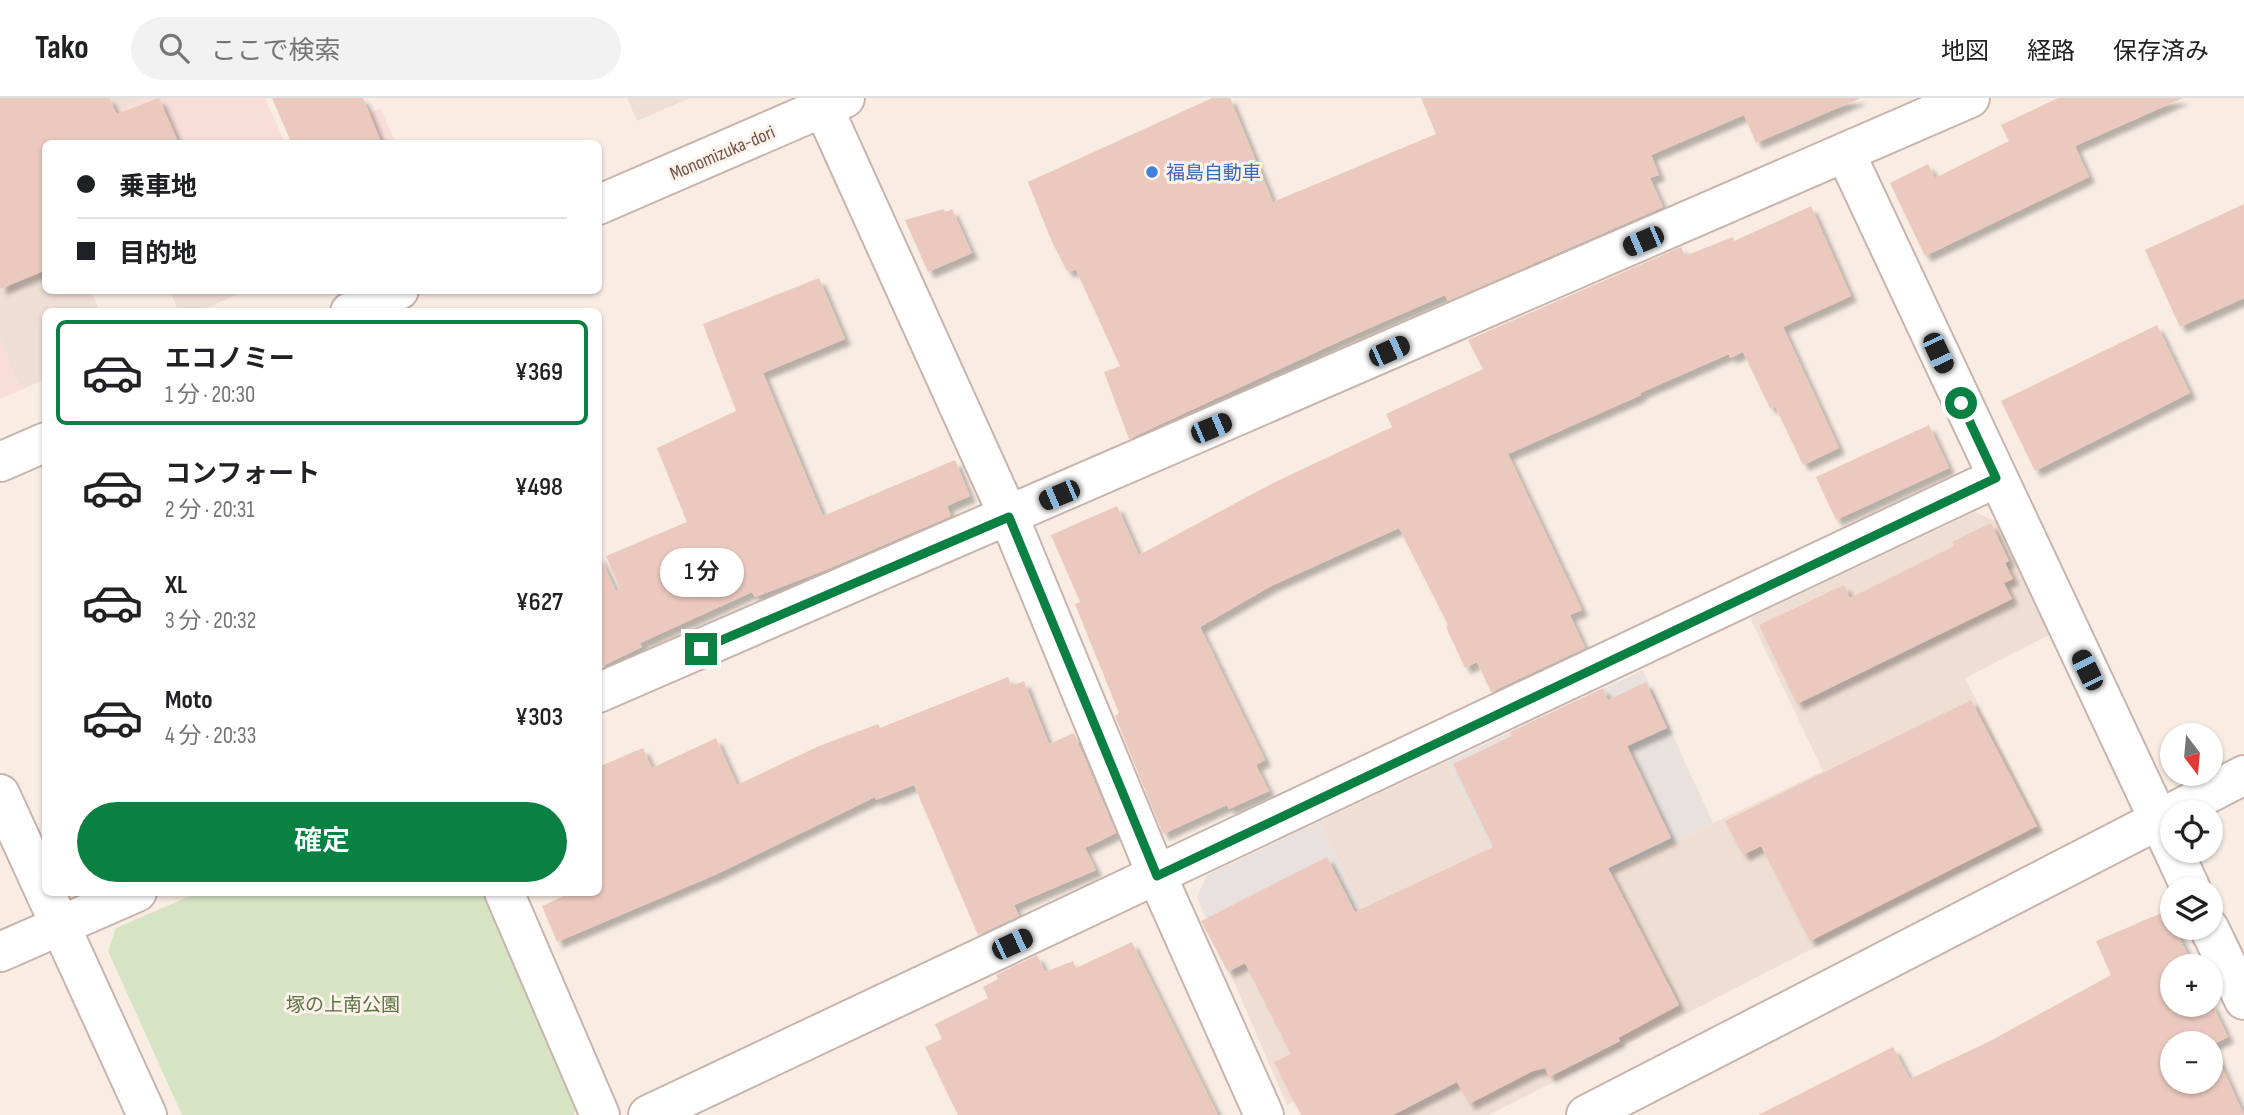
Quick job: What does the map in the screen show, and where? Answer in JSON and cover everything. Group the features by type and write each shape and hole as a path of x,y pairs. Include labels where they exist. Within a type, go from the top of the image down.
{"street":[{"path":"602,691 1970,98"},
{"path":"829,101 1009,517 1157,876 1264,1115"},
{"name":"Monomizuka-dori","path":"602,203 829,101"},
{"path":"1845,152 1996,478 2160,809"},
{"path":"359,308 390,294"},
{"path":"0,462 42,444"},
{"path":"648,1115 1996,478"},
{"path":"2210,800 2244,775"},
{"path":"0,794 42,888"},
{"path":"1586,1115 2160,834"},
{"path":"46,896 147,1115"},
{"path":"0,952 128,896"},
{"path":"506,896 600,1115"},
{"path":"2216,940 2244,1000"}],"shaded area":[{"path":"0,98 145,98 42,140 29,148 42,178 42,294 92,294 99,308 42,308 42,380 21,390 0,340"},
{"path":"145,98 265,98 284,140 48,140"},
{"path":"627,98 690,98 637,121"},
{"path":"380,108 395,140 306,140"},
{"path":"171,294 237,294 207,308 177,308"},
{"path":"0,340 21,390 0,399"},
{"path":"1975,512 1996,521 2049,635 1965,678 2043,830 1489,1115 1373,1115 1351,1073 1287,1105 1230,973 1361,907 1319,822 1446,762 1522,914 1823,771 1750,618"},
{"path":"1643,670 1713,823 1521,914 1446,762"},
{"path":"1319,822 1361,907 1230,973 1197,897 1207,875"}],"green space":[{"name":"塚の上南公園","path":"190,896 490,896 579,1102 574,1115 182,1115 108,951 116,928"}],"building":[{"path":"0,98 109,98 117,114 159,98 177,140 42,140 42,272 0,289"},
{"path":"272,98 363,98 380,140 290,140"},
{"path":"1212,98 1230,98 1273,202 1436,134 1421,98 1861,98 1756,143 1744,115 1651,155 1659,175 1650,178 1663,207 1448,301 1445,295 1129,439 1104,372 1120,366 1076,270 1067,271 1052,242 1028,182"},
{"path":"2058,98 2183,98 2075,146 2089,177 1925,256 1890,183 1928,164 1935,178 2009,141 2001,125"},
{"path":"2244,204 2244,298 2180,327 2145,250"},
{"path":"1811,206 1851,296 1783,327 1839,448 1803,465 1775,406 1770,408 1743,352 1730,358 1729,354 1508,454 1582,610 1570,615 1585,648 1491,692 1477,662 1465,668 1446,627 1448,625 1399,528 1271,586 1200,627 1265,760 1256,765 1269,791 1229,809 1227,805 1163,834 1115,716 1119,713 1075,604 1080,602 1051,535 1117,506 1139,555 1273,483 1392,427 1386,414 1483,369 1468,340 1681,247 1685,256 1733,237 1734,241"},
{"path":"944,209 945,212 952,209 972,253 928,272 905,220"},
{"path":"819,278 845,339 763,373 823,516 955,460 970,496 947,506 951,516 755,597 752,592 640,643 642,647 602,666 602,561 616,591 620,589 606,556 687,522 657,448 736,411 703,324"},
{"path":"2157,325 2190,393 2035,471 2001,401"},
{"path":"1929,425 1949,468 1836,520 1816,477"},
{"path":"1991,523 2009,561 2005,563 2013,579 2004,583 2012,599 1797,704 1759,625 1844,585 1850,598 1954,546 1952,542"},
{"path":"1008,677 1011,686 1024,681 1049,744 1074,733 1116,833 1085,848 1096,870 1014,905 1019,916 978,935 914,785 876,800 875,797 717,874 557,942 542,906 564,896 602,896 602,765 643,748 652,768 716,738 737,785 819,746 878,724 880,728"},
{"path":"1646,682 1667,728 1627,746 1671,838 1608,868 1679,1005 1618,1038 1620,1041 1549,1077 1545,1068 1533,1071 1469,1104 1457,1082 1393,1115 1301,1115 1274,1062 1291,1054 1245,963 1228,972 1201,921 1327,857 1355,912 1493,847 1453,764 1512,736 1510,732 1603,688 1608,700"},
{"path":"1971,700 2037,826 1810,941 1761,846 1743,855 1725,821"},
{"path":"2160,914 2160,940 2181,940 2187,954 2160,954 2160,1017 2218,1017 2228,1037 2223,1040 2223,1031 2160,1031 2160,1094 2223,1094 2223,1069 2244,1115 1758,1115 1893,1047 1910,1079 1990,1041 2111,975 2096,941"},
{"path":"1132,942 1218,1115 958,1115 925,1047 942,1039 935,1024 988,998 983,987 998,979 996,975 1037,955 1045,972 1073,961 1076,968"}],"place":[{"name":"福島自動車","path":"1152,172"}],"route":[{"path":"701,649 1009,517 1157,876 1996,478 1961,403"}]}
